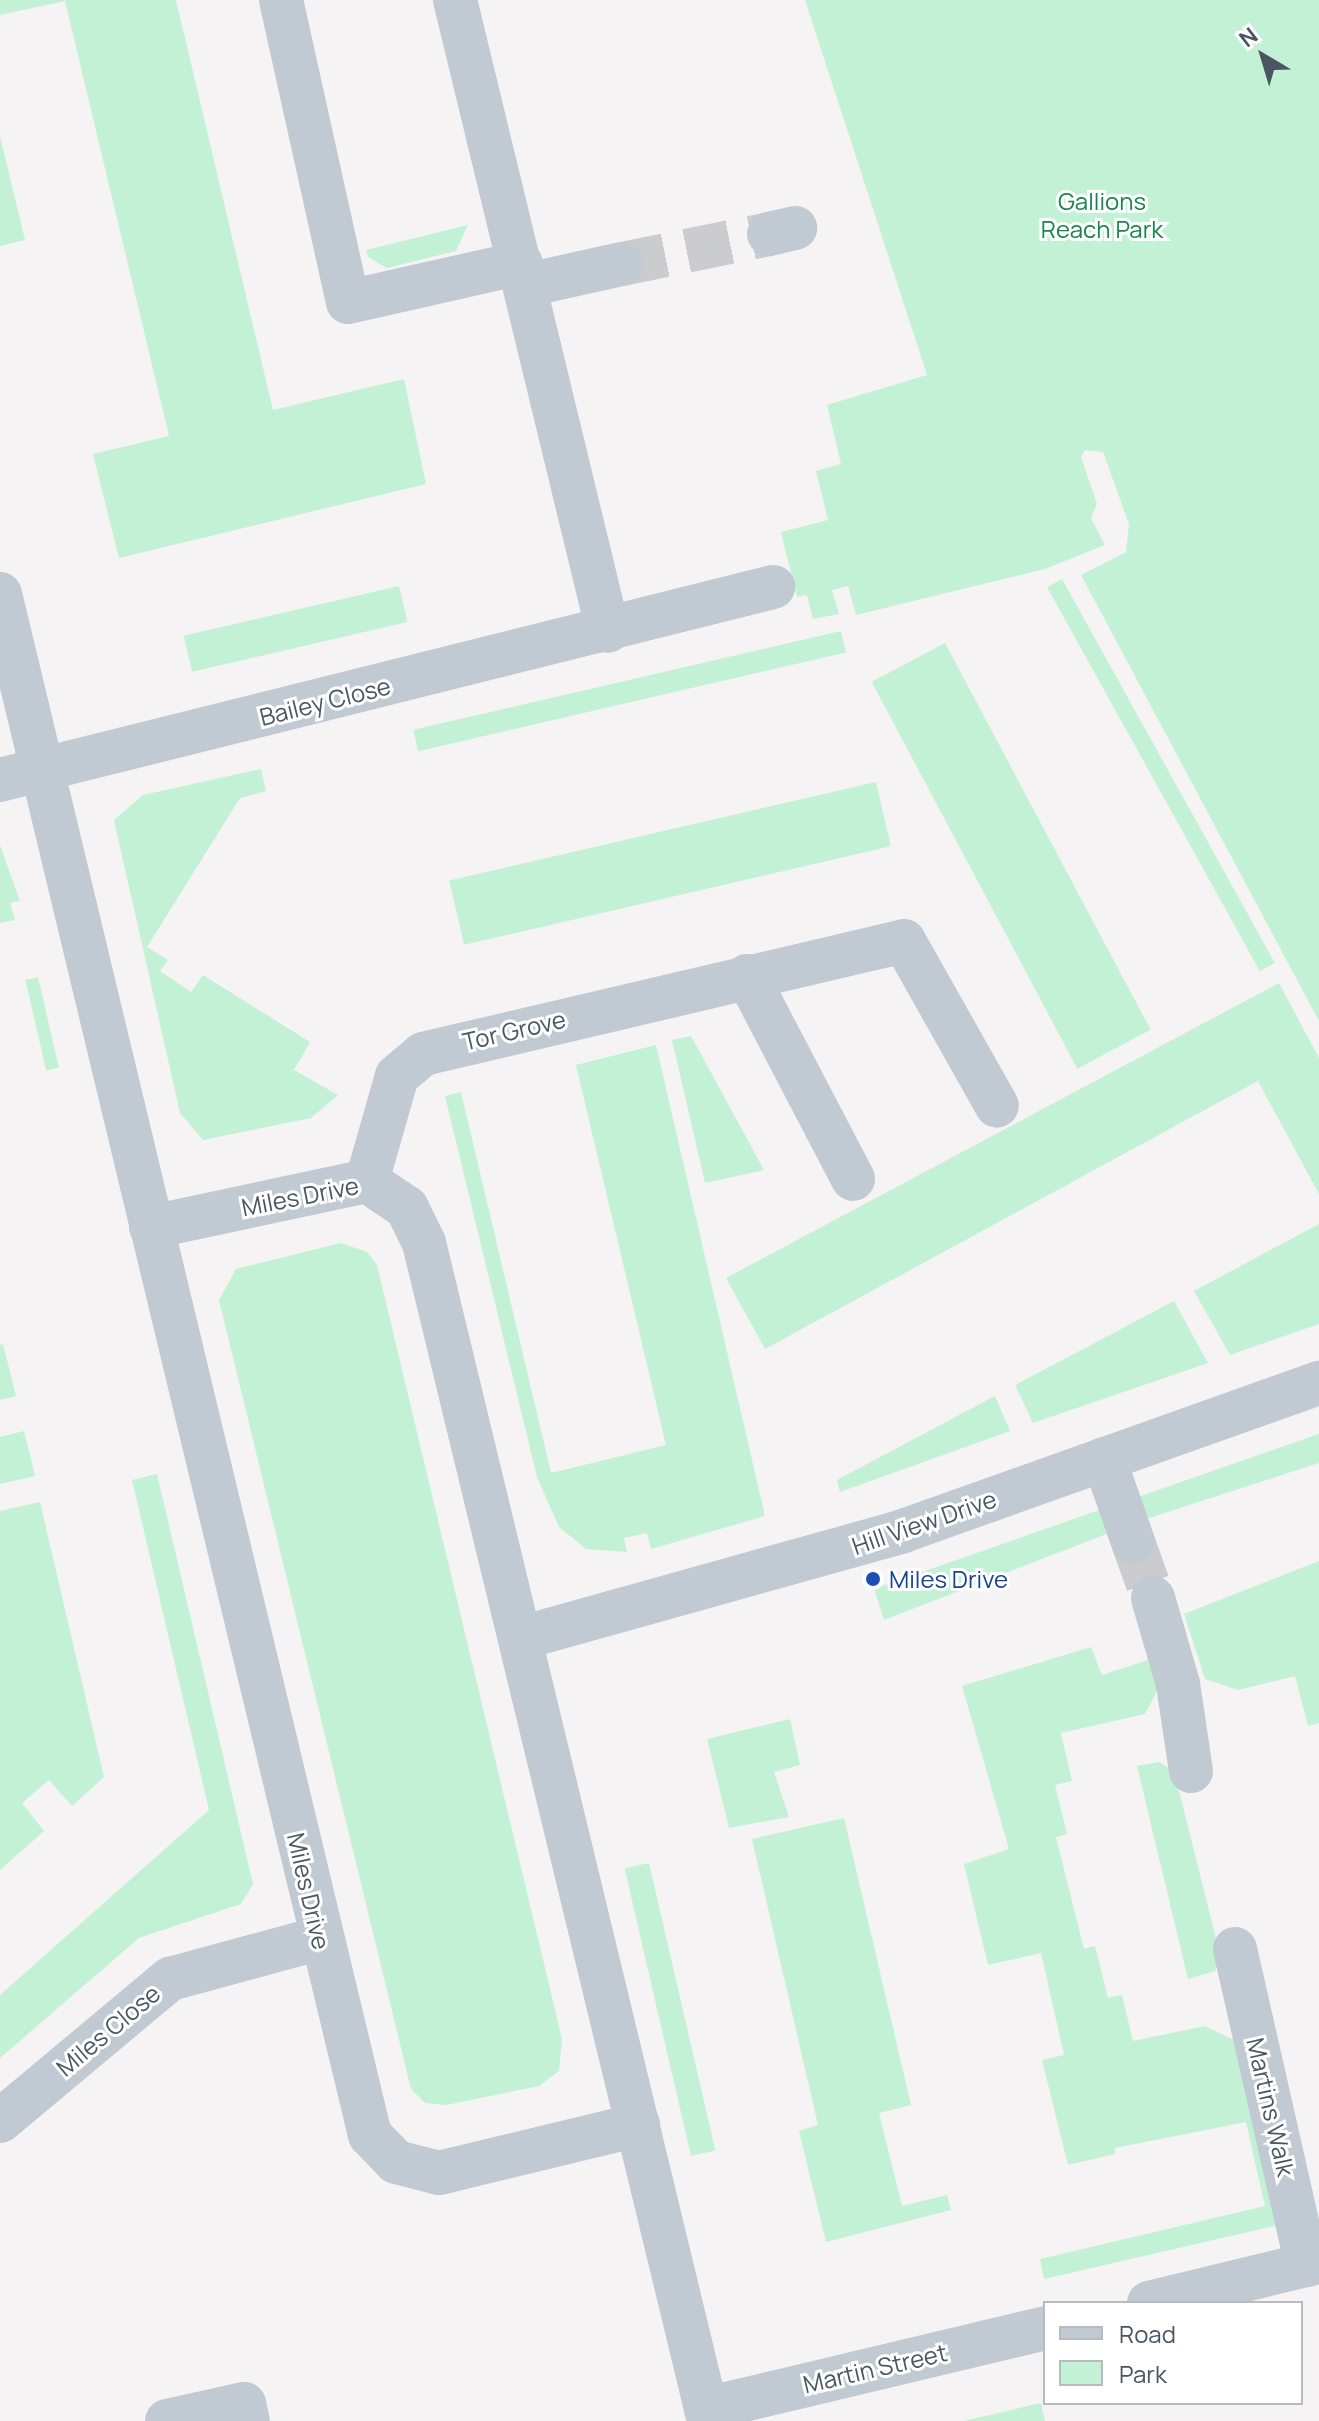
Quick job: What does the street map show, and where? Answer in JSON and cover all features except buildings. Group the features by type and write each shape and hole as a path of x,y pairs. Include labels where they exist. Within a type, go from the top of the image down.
{"street":[{"path":"281,0 348,302 524,274 622,264"},
{"path":"455,0 584,515 608,631"},
{"name":"Bailey Close","path":"0,780 608,631 773,587"},
{"name":"Miles Drive","path":"0,594 370,2135 396,2162 439,2173 638,2125"},
{"name":"Tor Grove","path":"367,1181 397,1076 423,1054 904,941 997,1106"},
{"path":"747,976 853,1179"},
{"name":"Miles Drive","path":"151,1227 367,1181 407,1208 424,1243 707,2415"},
{"name":"Hill View Drive","path":"521,1638 889,1535 1319,1383"},
{"path":"1104,1459 1133,1542"},
{"path":"1153,1598 1178,1684 1191,1771"},
{"name":"Miles Close","path":"0,2121 170,1979 321,1938"},
{"name":"Martins Walk","path":"1235,1949 1313,2263"},
{"path":"1157,2301 1313,2263"},
{"name":"Martin Street","path":"707,2415 1043,2329"},
{"path":"167,2421 244,2404 248,2421"}],"green space":[{"path":"0,0 176,0 273,410 404,379 426,484 119,558 93,454 169,436 65,1 0,15"},
{"name":"Gallions Reach Park","path":"805,0 1319,0 1319,1021 1081,575 1126,552 1129,524 1103,452 1085,450 1081,457 1097,504 1091,518 1105,545 1045,569 856,615 848,586 832,590 839,614 813,619 807,595 797,597 781,532 828,520 816,471 841,464 827,405 927,375"},
{"path":"0,136 25,240 0,246"},
{"path":"468,225 456,251 387,268 368,257 366,250"},
{"path":"1062,579 1275,963 1260,971 1047,587"},
{"path":"399,586 407,622 192,672 184,636"},
{"path":"841,631 846,652 418,751 413,730"},
{"path":"945,643 1151,1030 1077,1069 872,682"},
{"path":"261,769 266,791 240,798 147,947 168,960 160,971 191,992 203,975 310,1042 294,1070 338,1095 311,1118 203,1140 180,1113 114,820 143,795"},
{"path":"876,782 891,846 464,945 449,881"},
{"path":"0,845 20,901 10,903 15,920 0,923"},
{"path":"38,977 59,1068 46,1071 25,980"},
{"path":"1279,983 1319,1058 1319,1194 1258,1081 765,1349 726,1278"},
{"path":"691,1036 764,1170 705,1183 672,1040"},
{"path":"656,1045 765,1516 651,1549 647,1533 624,1538 627,1552 586,1549 559,1527 537,1477 445,1096 461,1092 551,1473 666,1445 576,1065"},
{"path":"1319,1224 1319,1324 1230,1355 1194,1291"},
{"path":"341,1243 367,1252 377,1265 562,2039 559,2071 539,2086 446,2105 425,2103 411,2089 219,1300 236,1269"},
{"path":"1174,1301 1208,1363 1033,1423 1015,1385"},
{"path":"3,1344 16,1396 0,1400 0,1345"},
{"path":"995,1396 1010,1431 840,1492 837,1480"},
{"path":"24,1431 35,1476 0,1484 0,1437"},
{"path":"1319,1434 1319,1463 1146,1519 1138,1497"},
{"path":"157,1474 253,1884 241,1904 139,1938 0,2058 0,1995 209,1810 132,1480"},
{"path":"40,1502 104,1777 72,1806 49,1780 22,1803 44,1831 0,1870 0,1511"},
{"path":"1102,1509 1109,1533 884,1620 874,1589"},
{"path":"1319,1561 1319,1723 1308,1726 1295,1676 1238,1690 1205,1679 1184,1614"},
{"path":"1091,1647 1102,1675 1148,1660 1158,1689 1145,1714 1061,1733 1072,1781 1055,1785 1067,1834 1056,1837 1084,1949 1095,1946 1108,1998 1122,1995 1133,2041 1205,2026 1236,2041 1279,2225 1044,2279 1040,2259 1265,2206 1246,2122 1115,2148 1115,2154 1068,2165 1042,2060 1064,2055 1041,1953 988,1965 964,1864 1009,1849 962,1686"},
{"path":"790,1719 800,1765 774,1772 789,1817 729,1828 707,1739"},
{"path":"1159,1762 1174,1771 1221,1959 1215,1971 1188,1979 1137,1766"},
{"path":"844,1818 911,2105 879,2113 902,2206 947,2195 951,2210 826,2242 799,2131 818,2125 752,1839"},
{"path":"649,1863 715,2150 691,2156 625,1869"},
{"path":"1041,2403 1045,2421 964,2421"}],"tunnel":[{"path":"622,264 769,234"},
{"path":"1133,1542 1153,1598"}],"place":[{"name":"Miles Drive","path":"873,1579"}]}
